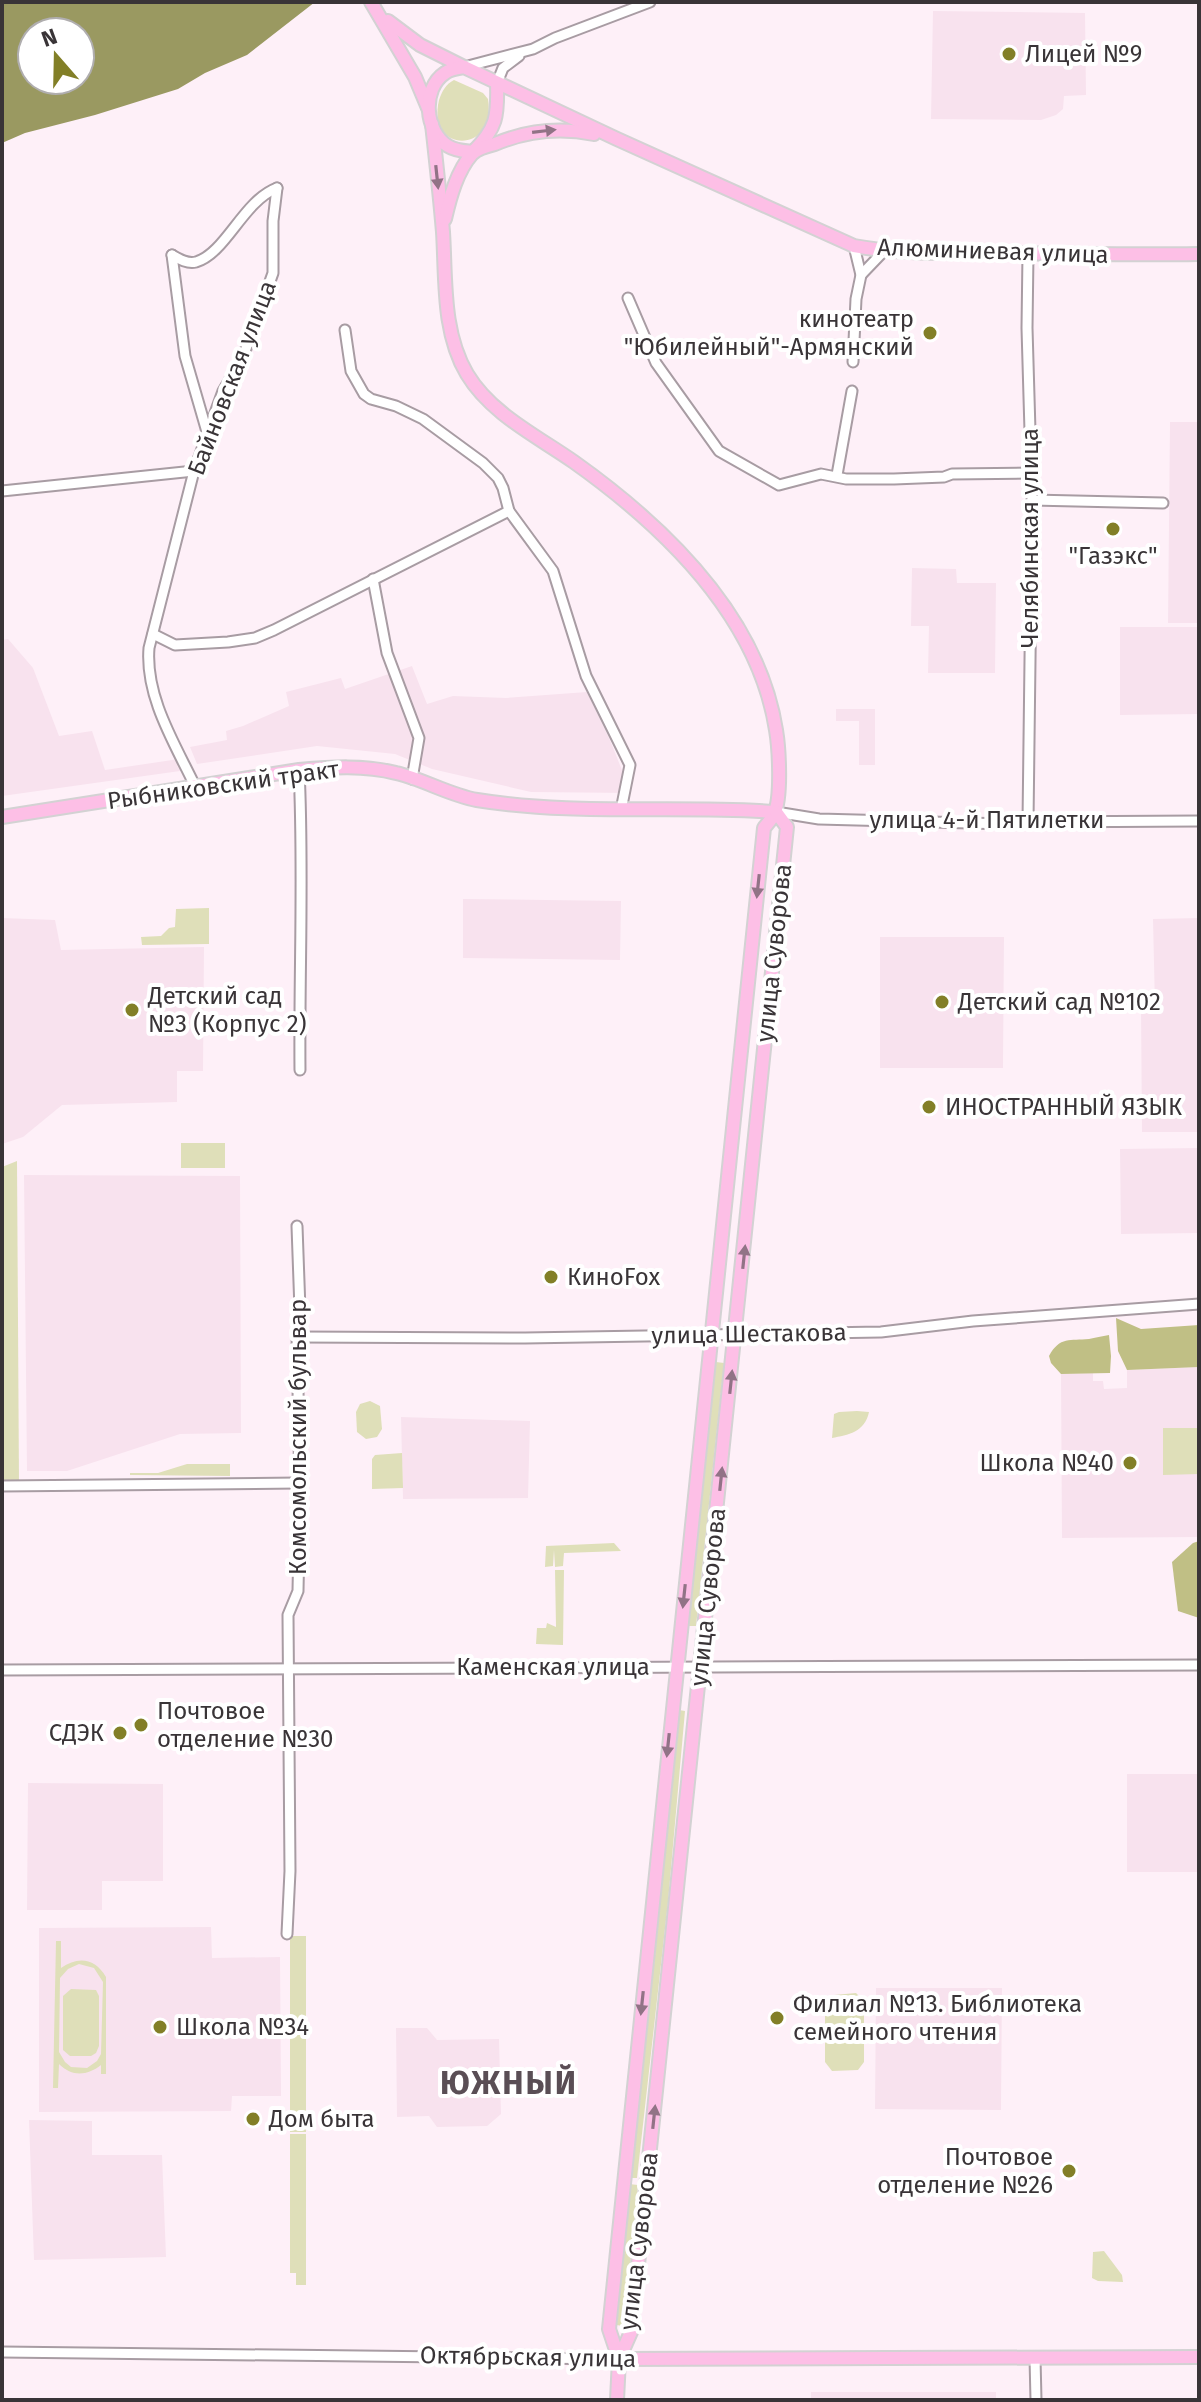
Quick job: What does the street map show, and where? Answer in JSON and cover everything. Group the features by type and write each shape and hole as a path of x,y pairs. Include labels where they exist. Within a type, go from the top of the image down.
{"main road":[{"path":"372,2 385,18 408,37 617,139"},
{"path":"372,2 415,77 439,138 452,149 473,152 516,135 560,129 617,139"},
{"path":"429,111 430,94 436,82 445,72 464,67"},
{"path":"443,229 457,181 473,152 493,128 497,111 497,83"},
{"name":"улица Суворова","path":"432,124 447,299 452,336 461,362 475,385 499,410 576,463 639,513 690,563 725,606 763,679 774,714 780,766 776,812 764,828 609,2329 619,2359"},
{"name":"Алюминиевая улица","path":"617,139 854,246 884,251 1199,254"},
{"name":"Рыбниковский тракт","path":"2,817 332,767 361,767 398,773 475,799 621,810 731,809 776,812"},
{"name":"улица Суворова","path":"619,2359 631,2332 736,1334 787,827 776,812"},
{"name":"Октябрьская улица","path":"619,2359 1199,2357"},
{"path":"617,2400 619,2359"}],"street":[{"path":"497,83 503,68 517,57 555,38 650,2"},
{"path":"464,67 533,49"},
{"name":"Байновская улица","path":"195,786 157,704 148,665 194,471 223,391 243,357 273,273 273,221 277,188 260,197 220,245 197,262 185,262 172,255 185,356 207,432"},
{"path":"853,362 856,299 861,275 854,246"},
{"path":"861,275 884,251"},
{"name":"Челябинская улица","path":"1028,254 1032,500 1028,822"},
{"path":"628,298 656,363 719,451 779,485 821,474 846,479 894,479 952,474 1031,473"},
{"path":"345,330 351,371 364,394 423,419 483,463 498,478 509,511 553,571 586,676 630,765 621,810"},
{"path":"837,475 852,391"},
{"path":"2,491 194,471"},
{"path":"1032,500 1163,503"},
{"path":"153,634 175,645 255,638 509,511"},
{"path":"373,579 387,653 419,738 412,779"},
{"path":"299,770 303,849 300,1070"},
{"name":"улица 4-й Пятилетки","path":"776,812 819,819 1006,824 1199,821"},
{"name":"Комсомольский бульвар","path":"287,1934 290,1871 288,1615 298,1591 297,1337 300,1310 297,1226"},
{"name":"улица Шестакова","path":"297,1337 525,1338 881,1332 973,1321 1199,1304"},
{"path":"2,1486 299,1483"},
{"name":"Каменская улица","path":"2,1670 1199,1665"},
{"name":"Октябрьская улица","path":"2,2352 619,2359"},
{"path":"1035,2358 1036,2400"}],"shaded area":[{"path":"2,2 315,2 247,55 205,73 178,89 25,133 2,143"},
{"name":"Лицей №9","path":"933,11 1085,13 1086,95 1064,96 1063,109 1041,120 931,119"},
{"path":"1170,422 1199,422 1199,623 1168,623"},
{"path":"912,568 956,569 957,583 996,583 995,673 928,673 929,626 911,626"},
{"path":"1120,627 1199,627 1199,714 1120,715"},
{"path":"8,639 33,668 59,736 92,731 105,770 179,759 180,771 2,796 2,640"},
{"path":"412,666 427,704 453,696 506,698 587,692 631,793 531,792 432,769 395,754 317,746 197,764 190,747 227,740 226,731 289,706 286,692 341,678 345,689"},
{"path":"836,709 875,709 875,765 859,765 859,721 836,721"},
{"path":"463,899 621,901 620,960 463,958"},
{"name":"Детский сад №3 (Корпус 2)","path":"2,918 55,920 61,950 204,947 203,1071 177,1071 177,1102 62,1105 23,1137 2,1144"},
{"path":"1199,918 1199,1132 1142,1132 1141,1007 1155,1007 1153,919"},
{"name":"Детский сад №102","path":"880,937 1004,937 1003,1068 880,1068"},
{"path":"1199,1148 1199,1233 1121,1234 1120,1149"},
{"path":"24,1175 240,1176 241,1433 180,1434 67,1471 27,1471"},
{"path":"1116,1318 1141,1329 1199,1325 1199,1367 1127,1370 1118,1351"},
{"path":"1109,1335 1110,1373 1061,1374 1051,1363 1049,1356 1061,1342"},
{"name":"Школа №40","path":"1199,1367 1199,1537 1062,1538 1061,1374 1093,1373 1093,1381 1103,1381 1104,1389 1127,1388 1127,1370"},
{"path":"401,1417 530,1421 528,1498 403,1499"},
{"path":"1199,1541 1199,1618 1178,1611 1172,1562"},
{"path":"1127,1774 1199,1774 1199,1872 1127,1872"},
{"path":"28,1783 163,1784 163,1881 102,1881 102,1910 27,1910"},
{"name":"Школа №34","path":"211,1927 212,1958 280,1957 281,2096 232,2096 231,2111 39,2112 39,1928"},
{"path":"876,1988 1002,1988 1001,2110 875,2109"},
{"path":"396,2028 427,2028 437,2040 499,2039 501,2114 487,2126 437,2127 429,2116 397,2117"},
{"path":"29,2120 92,2121 92,2155 162,2155 166,2257 34,2260"},
{"path":"811,2392 996,2392 996,2400 811,2400"}],"green space":[{"path":"454,80 483,93 488,99 488,117 482,130 473,138 462,141 451,138 442,130 438,118 441,94"},
{"path":"209,908 209,944 142,945 141,937 161,936 169,928 175,927 176,909"},
{"path":"181,1143 225,1143 225,1168 181,1168"},
{"path":"17,1161 19,1482 2,1482 2,1167"},
{"path":"716,1362 724,1363 696,1626 689,1626"},
{"path":"370,1401 380,1406 382,1429 377,1437 366,1439 357,1432 356,1412 360,1404"},
{"path":"869,1412 864,1424 850,1434 832,1438 834,1414"},
{"path":"1163,1428 1199,1428 1199,1474 1163,1475"},
{"path":"402,1453 403,1488 372,1489 372,1459 375,1455"},
{"path":"187,1464 230,1464 230,1476 130,1475 158,1473"},
{"path":"614,1543 621,1551 564,1553 563,1566 555,1567 554,1550 553,1566 545,1567 546,1546"},
{"path":"555,1570 564,1570 563,1645 536,1644 537,1628 546,1628 547,1623 556,1627"},
{"path":"679,1710 685,1711 668,1902 637,2178 630,2178 655,1956"},
{"path":"290,1936 306,1936 306,2132 290,2132"},
{"path":"56,1941 61,1941 61,1968 86,1961 97,1966 106,1977 106,2074 101,2074 101,2065 80,2074 59,2064 58,2088 53,2088","holes":["79,1964 94,1968 103,1982 101,2054 87,2068 71,2067 59,2052 60,1978 68,1969"]},
{"path":"71,1989 96,1990 99,1996 99,2046 91,2056 70,2056 63,2050 63,1996"},
{"path":"856,1993 864,2001 864,2062 858,2070 832,2071 825,2062 825,2003 834,1995"},
{"path":"290,2134 306,2134 306,2285 296,2285 296,2273 290,2273"},
{"path":"629,2184 638,2185 624,2326 616,2325"},
{"path":"1104,2251 1122,2275 1123,2282 1092,2278 1093,2252"}],"place":[{"name":"Лицей №9","path":"1009,54"},
{"name":"кинотеатр \"Юбилейный\"-Армянский","path":"930,333"},
{"name":"\"Газэкс\"","path":"1113,529"},
{"name":"Детский сад №102","path":"942,1002"},
{"name":"Детский сад №3 (Корпус 2)","path":"132,1010"},
{"name":"ИНОСТРАННЫЙ ЯЗЫК","path":"929,1107"},
{"name":"КиноFox","path":"551,1277"},
{"name":"Школа №40","path":"1130,1463"},
{"name":"Почтовое отделение №30","path":"141,1725"},
{"name":"СДЭК","path":"120,1733"},
{"name":"Филиал №13. Библиотека семейного чтения","path":"777,2018"},
{"name":"Школа №34","path":"160,2027"},
{"name":"Дом быта","path":"253,2119"},
{"name":"Почтовое отделение №26","path":"1069,2171"}],"district":[{"name":"ЮЖНЫЙ","path":"509,2083"}]}
